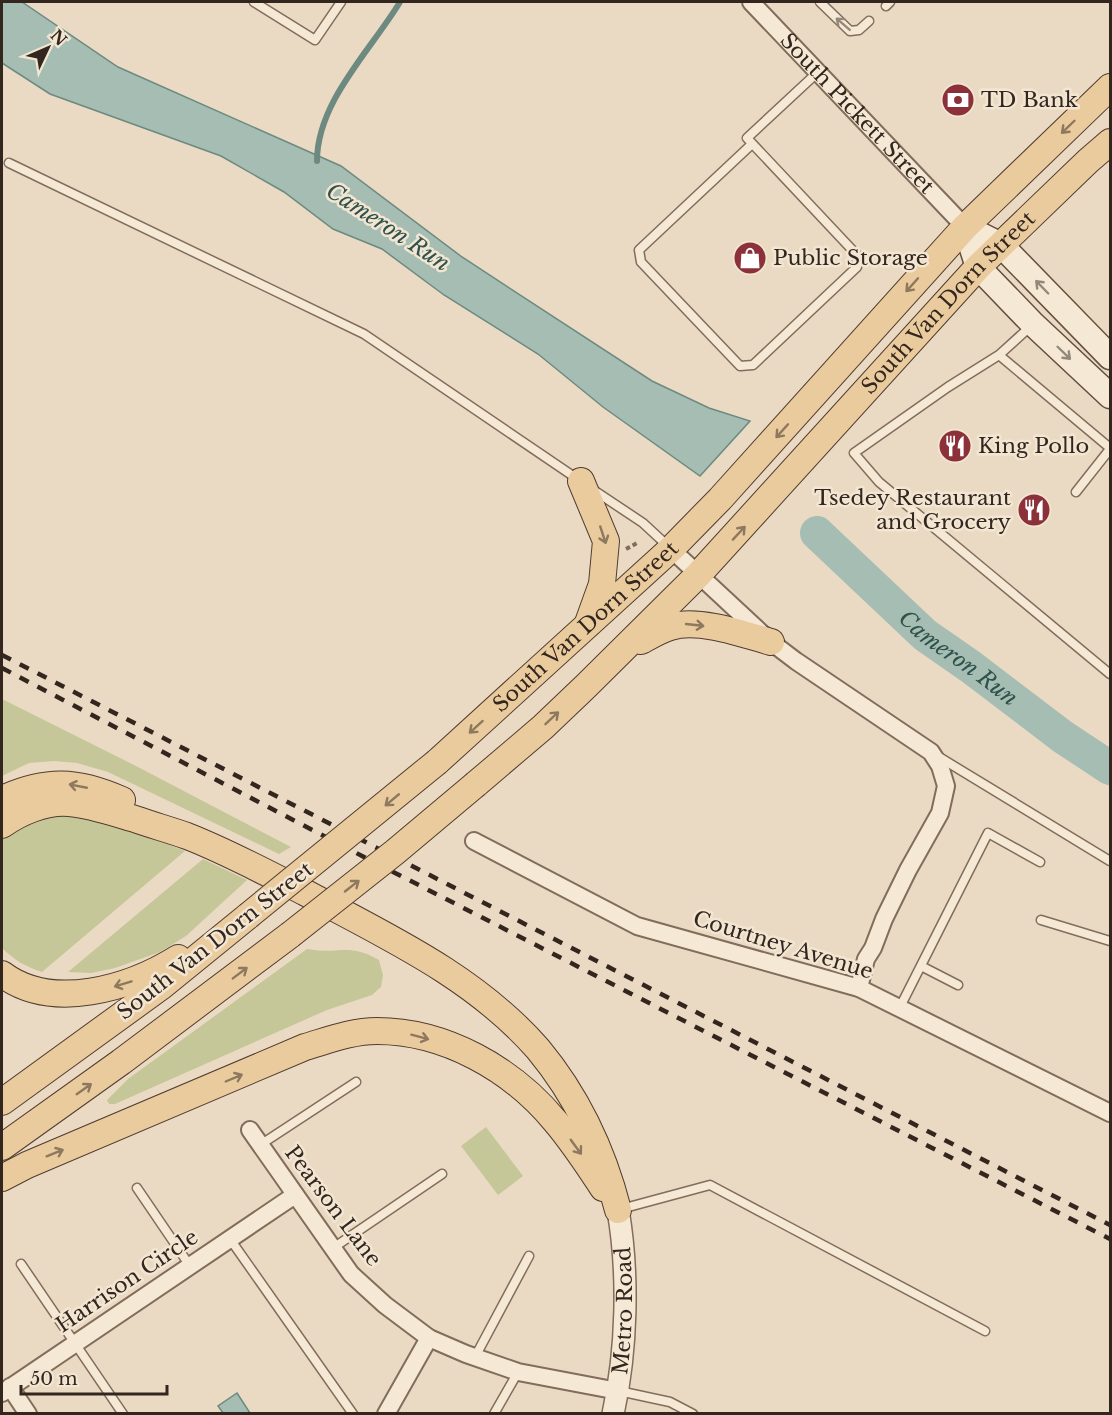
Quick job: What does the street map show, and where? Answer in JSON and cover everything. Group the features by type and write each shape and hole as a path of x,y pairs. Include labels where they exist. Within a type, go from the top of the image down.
{"main road":[{"name":"South Van Dorn Street","path":"2,1102 162,986 436,762 587,626 671,549 750,466 965,226 1110,87"},
{"name":"South Van Dorn Street","path":"2,1147 121,1062 290,935 395,852 543,727 698,576 978,267 1110,142"},
{"name":"South Pickett Street","path":"965,226 1001,244 1110,357"},
{"name":"South Pickett Street","path":"965,226 978,267 1033,324 1110,396"},
{"path":"581,481 606,541 602,584 587,626"},
{"path":"621,650 670,627 684,624 718,628 771,642"},
{"path":"2,799 40,785 58,783 80,785 113,796 146,810 188,836 260,870 403,944 449,972 481,995 510,1021 537,1049 573,1099 601,1152 618,1210"},
{"path":"2,825 11,818 30,810 68,803 117,813 188,836"},
{"path":"2,974 25,986 49,992 79,993 108,989 137,980 169,964 248,916"},
{"path":"2,1178 27,1165 305,1047 347,1034 385,1032 404,1033 454,1046 504,1074 531,1095 555,1120 575,1145 618,1210"}],"street":[{"name":"South Pickett Street","path":"751,2 965,226"},
{"path":"671,549 771,642 805,668 931,752 940,766 946,786 940,813 884,919 873,948 866,959 860,988"},
{"name":"Courtney Avenue","path":"474,841 637,926 860,988 1110,1113"},
{"name":"Pearson Lane","path":"250,1130 351,1274 429,1338 518,1372 618,1391"},
{"name":"Harrison Circle","path":"28,1413 6,1390 295,1195"},
{"name":"Metro Road","path":"613,1413 618,1391 623,1333 624,1266 618,1210"},
{"path":"386,1413 429,1338"}],"lane":[{"path":"254,2 315,39 341,2"},
{"path":"820,2 850,31 860,30 869,21"},
{"path":"752,144 639,250 641,262 740,366 753,365 857,267 857,255 747,138 818,72"},
{"path":"9,163 363,334 643,523 671,549"},
{"path":"1033,324 999,355 948,387 854,453 879,482 1110,674"},
{"path":"999,355 1110,448 1076,492"},
{"path":"931,752 1110,861"},
{"path":"900,1007 988,833 1040,862"},
{"path":"1041,920 1110,941"},
{"path":"921,966 958,985"},
{"path":"260,1145 356,1082"},
{"path":"333,1248 442,1174"},
{"path":"618,1210 710,1185 985,1331"},
{"path":"137,1188 190,1266"},
{"path":"231,1239 353,1413"},
{"path":"475,1357 529,1256"},
{"path":"21,1263 123,1413"},
{"path":"494,1413 518,1372"},
{"path":"618,1391 670,1402 693,1413"}],"green space":[{"path":"2,699 291,847 279,854 108,772 77,763 54,761 29,763 2,776"},
{"path":"60,814 108,822 185,851 42,972 20,963 2,948 2,838 43,816"},
{"path":"203,859 247,880 186,936 160,952 115,968 91,973 68,972"},
{"path":"307,949 351,950 379,960 383,975 381,987 372,995 327,1010 115,1104 109,1104 107,1100 128,1079"},
{"path":"486,1127 523,1176 498,1195 461,1146"}],"water":[{"path":"2,2 22,2 118,67 341,166 462,257 652,381 709,408 750,421 700,476 603,407 538,354 444,295 382,249 333,229 284,192 221,156 50,94 2,63"},
{"path":"237,1393 250,1413 223,1413 218,1406"}],"waterway":[{"path":"317,161 319,139 336,97 400,2"},
{"name":"Cameron Run","path":"817,533 925,635 1063,737 1110,768"}],"railway":[{"path":"2,655 1110,1225"},
{"path":"2,668 364,857 1110,1239"}],"place":[{"name":"TD Bank","path":"958,100"},
{"name":"Public Storage","path":"750,258"},
{"name":"King Pollo","path":"955,446"},
{"name":"Tsedey Restaurant and Grocery","path":"1034,510"}]}
